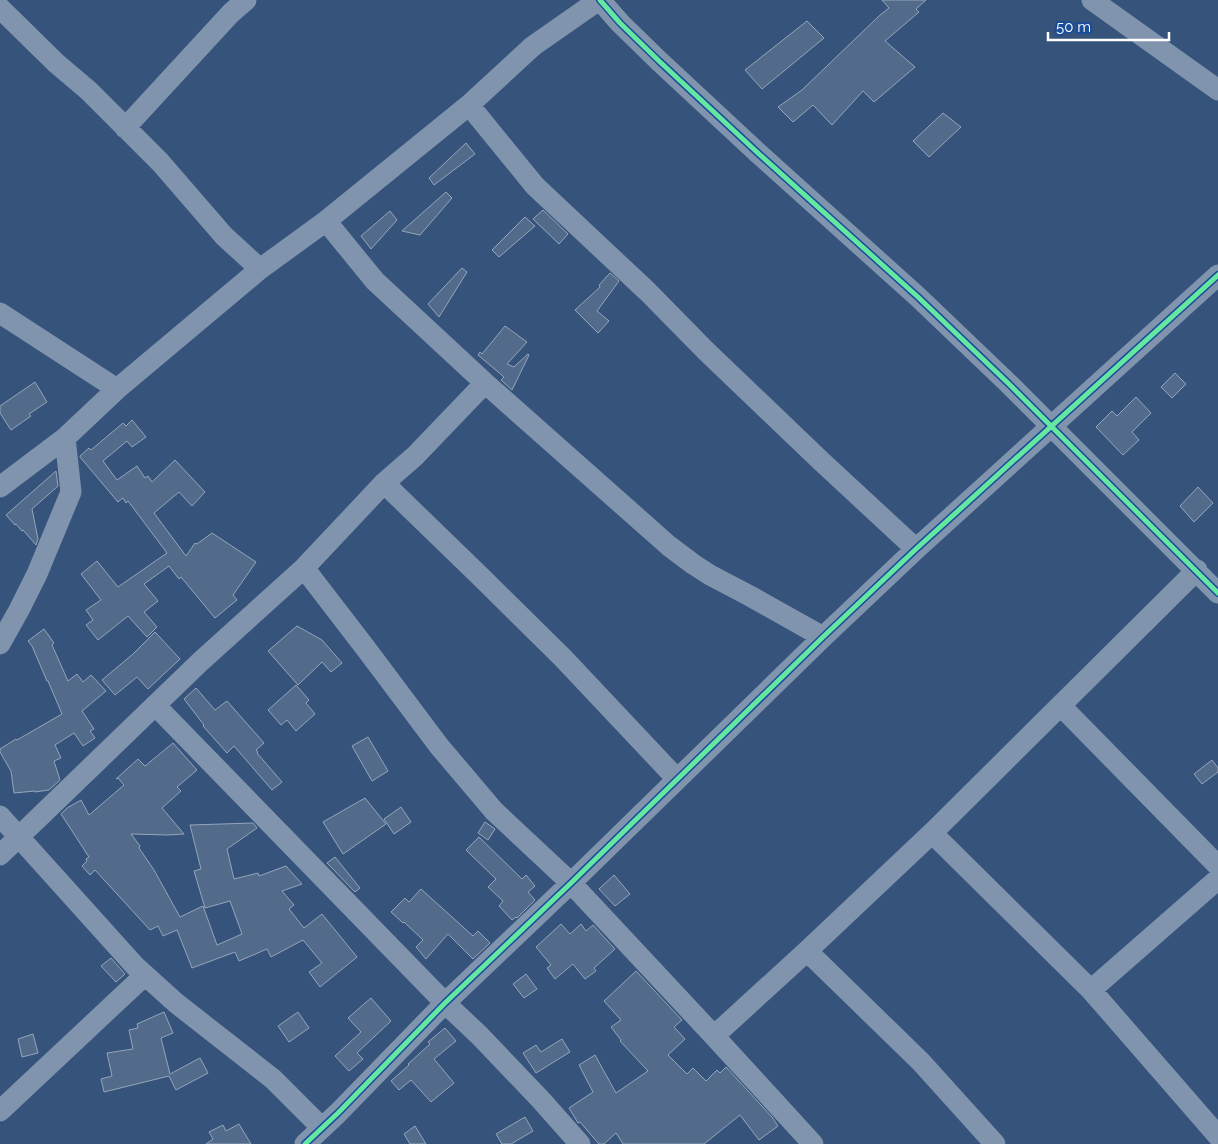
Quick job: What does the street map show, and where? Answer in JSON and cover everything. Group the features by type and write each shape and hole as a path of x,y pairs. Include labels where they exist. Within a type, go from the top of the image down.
{"street":[{"path":"126,128 231,13 246,0"},
{"path":"0,487 65,438 117,389 260,269 326,221 469,105 532,46 600,0 666,68 918,297 1052,426 1218,592"},
{"path":"1092,0 1218,90"},
{"path":"0,8 56,63 89,91 160,162 224,236 260,269"},
{"path":"469,105 535,186 648,292 706,351 821,461 916,549"},
{"path":"326,221 375,281 485,384 669,546 693,564 723,582 823,637"},
{"path":"305,1144 338,1113 445,1003 916,549 1052,426 1215,286"},
{"path":"0,313 117,389"},
{"path":"0,855 155,705 304,568 384,484 415,456 485,384"},
{"path":"0,644 38,574 72,492 65,438"},
{"path":"384,484 563,658 677,779"},
{"path":"304,568 440,746 494,811 571,883 813,1144"},
{"path":"714,1036 932,833 1197,570"},
{"path":"155,705 445,1003 479,1035 580,1144"},
{"path":"1061,706 1218,866"},
{"path":"0,816 135,966 176,1003 274,1079 322,1128"},
{"path":"932,833 1091,990 1218,1136"},
{"path":"1091,990 1218,880"},
{"path":"807,951 921,1062 995,1144"},
{"path":"0,1111 145,975"}],"building":[{"path":"882,0 926,0 916,9 919,12 885,41 915,67 874,102 863,91 832,125 813,105 793,122 778,107 802,90 889,8"},
{"path":"807,21 824,38 762,89 745,70"},
{"path":"943,113 961,127 929,157 913,141"},
{"path":"466,143 475,154 434,185 429,178"},
{"path":"446,192 452,198 420,235 402,231"},
{"path":"543,210 568,234 559,244 533,219"},
{"path":"390,211 397,220 371,249 361,236"},
{"path":"525,217 535,226 499,257 492,250"},
{"path":"462,268 467,272 439,317 428,304"},
{"path":"610,273 619,281 597,311 609,321 598,333 575,310 600,287 599,285"},
{"path":"505,326 527,342 507,364 514,367 529,355 512,390 501,380 504,377 478,355 480,352 482,354"},
{"path":"1175,373 1186,384 1172,398 1161,387"},
{"path":"35,382 47,402 29,414 31,416 11,430 0,413 0,406"},
{"path":"1136,397 1151,413 1132,432 1139,440 1123,455 1096,427 1112,411 1117,416"},
{"path":"132,420 146,437 132,447 127,441 103,461 117,480 137,466 145,478 148,476 152,482 175,460 205,492 192,506 179,492 154,513 186,556 195,543 197,544 212,533 256,562 233,595 237,600 215,618 181,577 179,579 169,566 144,584 158,601 144,612 157,627 147,637 128,616 98,640 86,625 93,620 86,610 101,600 81,574 97,561 118,587 167,553 128,501 126,503 123,498 118,502 80,457 123,423 126,426"},
{"path":"56,471 58,486 32,509 38,539 36,545 6,515"},
{"path":"1198,487 1213,503 1194,522 1180,506"},
{"path":"297,626 322,640 342,663 331,672 322,662 298,685 268,651"},
{"path":"44,629 54,643 52,645 68,681 77,674 83,682 91,675 106,691 82,711 94,729 90,731 95,738 83,746 74,733 55,745 61,758 54,761 60,780 49,790 14,793 11,771 0,749 62,714 32,646 28,641"},
{"path":"155,632 180,659 148,689 137,677 115,695 102,680 133,654"},
{"path":"296,685 309,700 306,703 315,714 296,731 287,720 281,725 268,710"},
{"path":"196,688 215,710 227,701 264,743 256,750 257,753 282,782 272,790 234,746 227,753 203,726 184,699"},
{"path":"368,737 388,771 372,781 352,746"},
{"path":"173,743 197,770 177,787 181,791 162,808 184,834 131,834 140,846 139,848 154,870 180,917 203,906 217,945 242,934 230,901 205,908 194,871 201,869 190,825 253,823 257,828 227,849 234,879 258,873 259,876 286,866 302,884 282,891 294,905 289,909 304,928 322,914 357,957 320,987 309,972 322,963 303,940 271,957 267,949 239,961 235,952 192,968 177,930 163,936 158,926 150,930 95,870 90,875 82,866 89,857 61,814 81,800 89,815 124,785 118,778 116,779 138,759 145,766"},
{"path":"1212,760 1218,768 1218,772 1202,784 1194,774"},
{"path":"365,798 386,824 343,854 323,822"},
{"path":"401,807 411,822 394,834 384,819"},
{"path":"485,822 495,829 488,840 478,833"},
{"path":"479,837 522,879 526,875 535,886 528,892 535,900 517,918 512,920 499,906 503,901 488,887 496,879 466,850"},
{"path":"335,857 360,888 355,892 327,863"},
{"path":"614,875 630,894 615,906 599,889"},
{"path":"421,889 473,936 478,931 490,943 473,959 448,934 426,959 416,947 423,940 391,912 405,898 409,902"},
{"path":"561,924 570,934 581,924 586,931 593,925 615,949 594,968 596,971 585,979 573,964 555,979 547,968 551,965 536,947"},
{"path":"111,958 125,974 116,982 101,966"},
{"path":"636,971 682,1020 674,1027 685,1039 668,1055 687,1074 693,1068 706,1081 717,1070 720,1073 726,1067 778,1126 759,1140 740,1115 704,1144 623,1144 616,1133 604,1144 599,1144 580,1122 578,1123 569,1108 593,1092 579,1065 595,1055 616,1093 648,1071 620,1041 611,1027 621,1020 604,1001"},
{"path":"526,974 537,989 524,998 513,984"},
{"path":"371,998 391,1021 357,1053 363,1059 349,1071 335,1056 361,1032 348,1018"},
{"path":"164,1012 173,1033 161,1038 170,1074 200,1058 208,1073 176,1090 169,1076 104,1092 101,1079 112,1076 107,1053 133,1049 129,1030 138,1028 137,1024"},
{"path":"298,1012 309,1028 289,1042 278,1026"},
{"path":"445,1028 456,1041 434,1059 454,1083 431,1102 411,1080 399,1090 391,1081 430,1044 428,1042"},
{"path":"33,1034 38,1053 22,1057 18,1039"},
{"path":"562,1039 570,1052 536,1073 523,1053 536,1045 541,1052"},
{"path":"525,1117 533,1131 511,1144 502,1144 496,1134"},
{"path":"239,1124 251,1144 206,1144 213,1139 209,1132 223,1125 226,1131"},
{"path":"415,1126 426,1144 410,1144 404,1134"}],"cycle path":[{"path":"600,0 620,23 659,61 918,297 1009,384 1218,593"},
{"path":"305,1144 338,1113 445,1003 823,637 916,549 1218,275"}]}
